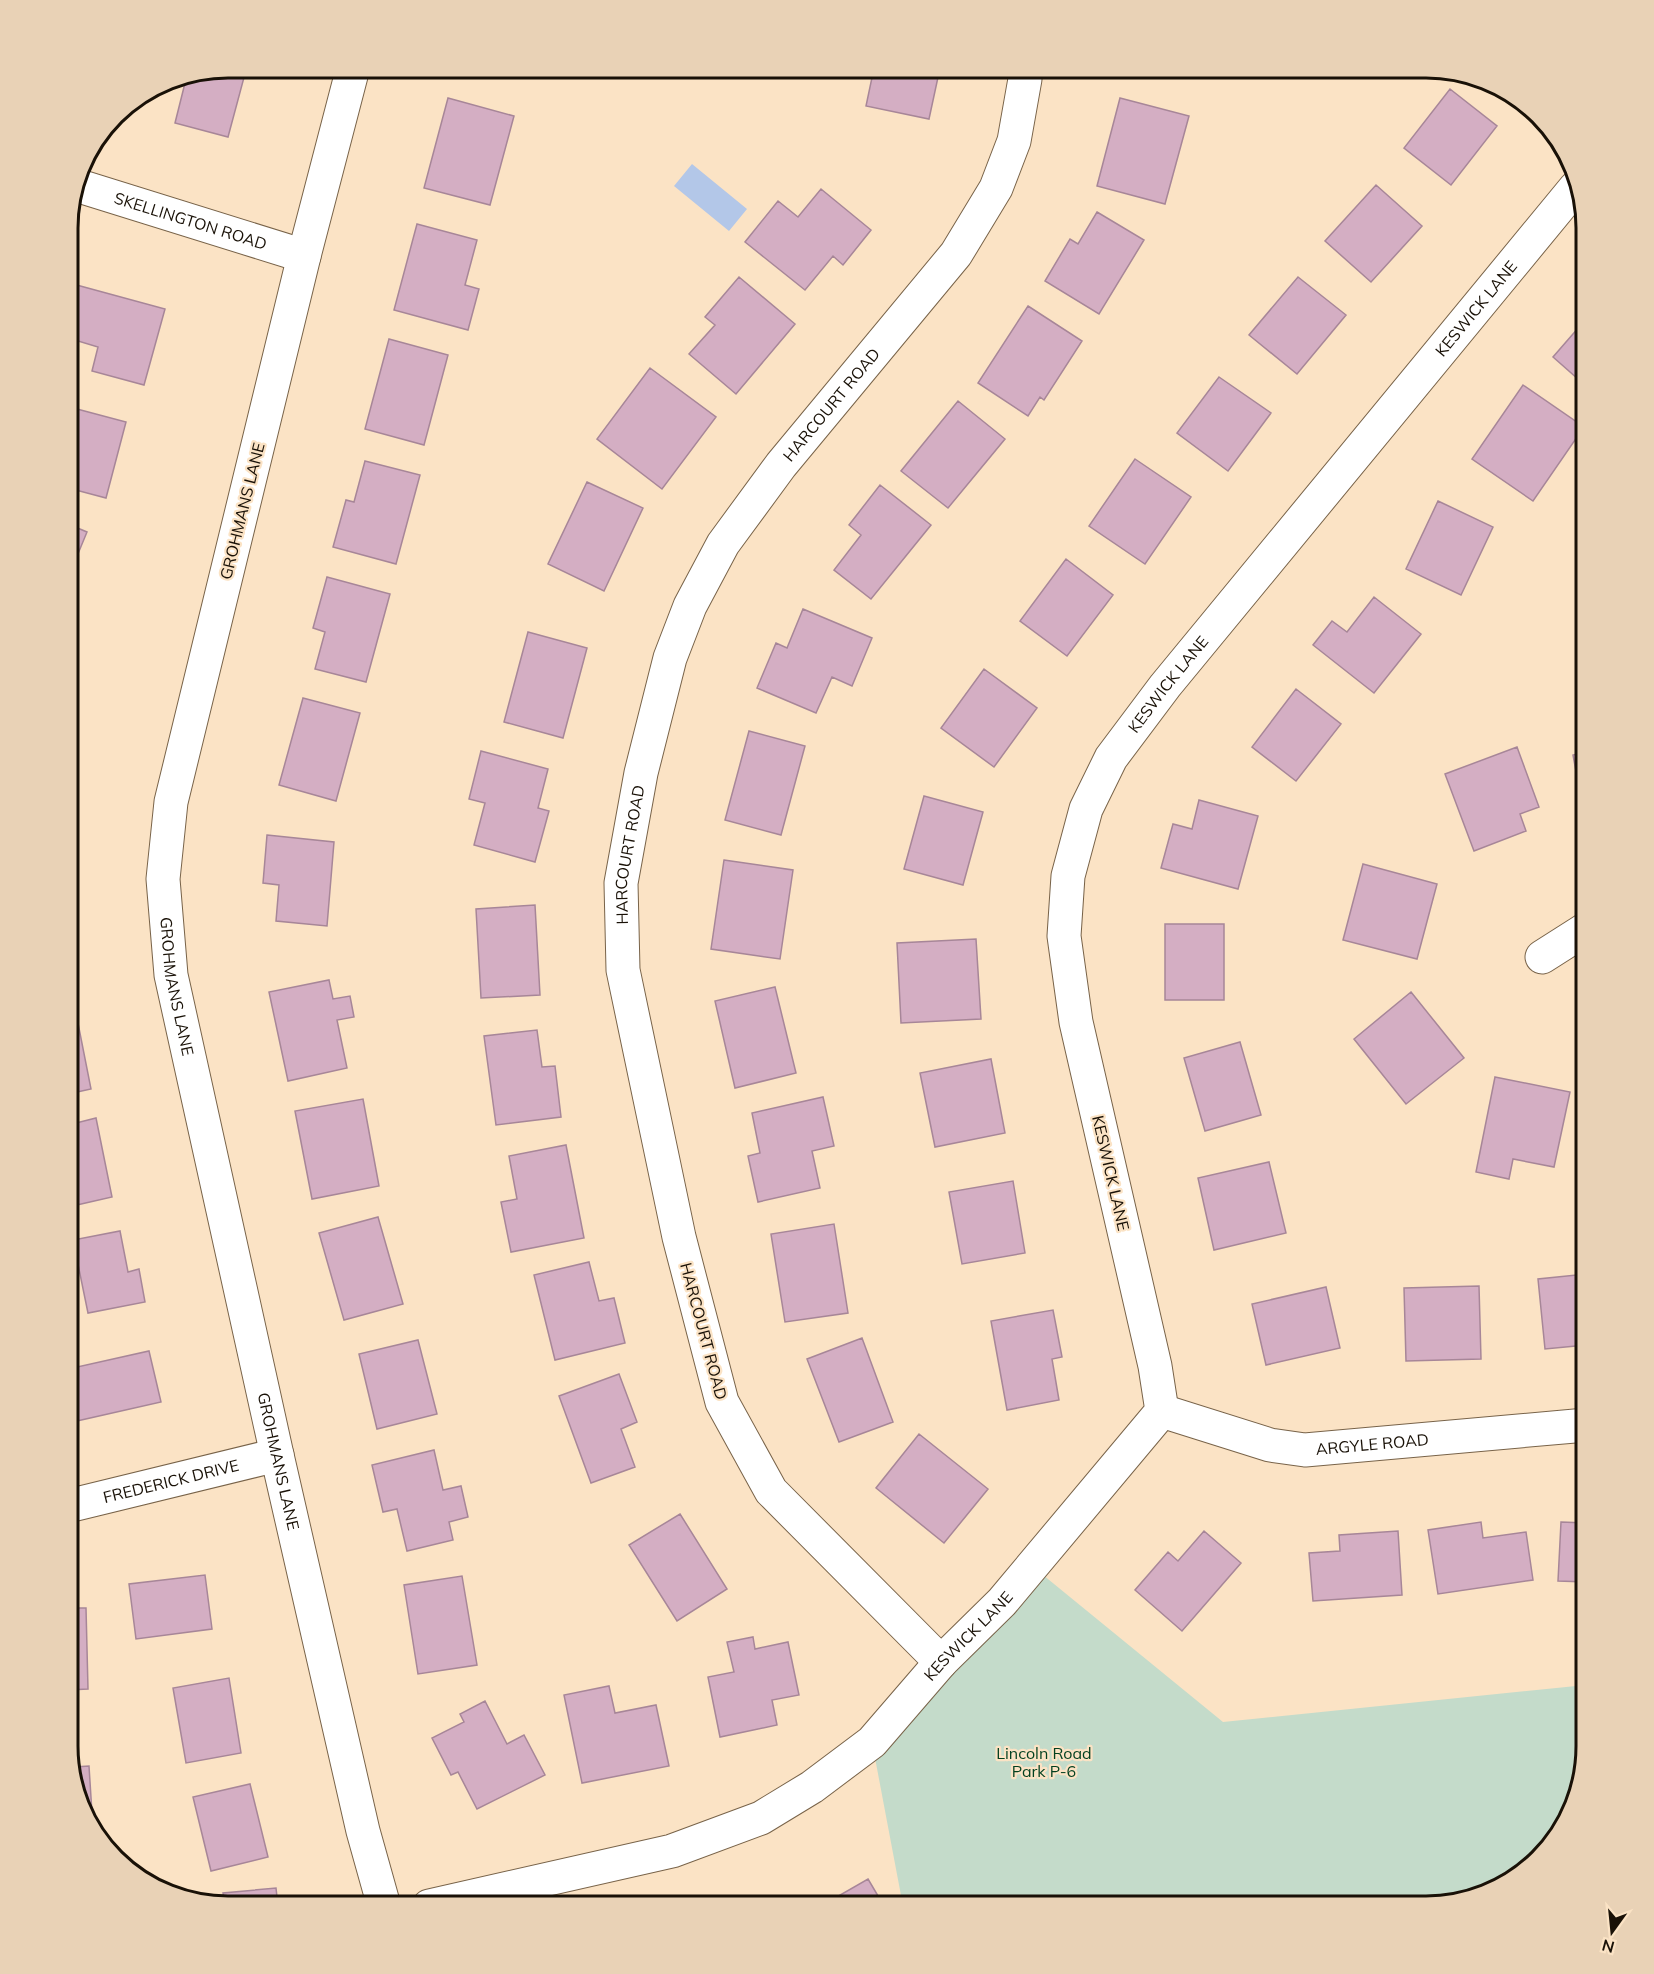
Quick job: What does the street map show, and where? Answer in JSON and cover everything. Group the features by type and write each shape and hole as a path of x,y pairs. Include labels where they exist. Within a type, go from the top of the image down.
{"street":[{"name":"GROHMANS LANE","path":"350,78 304,256 171,802 163,879 171,975 276,1455 363,1831 381,1896"},
{"name":"HARCOURT ROAD","path":"941,1662 771,1491 722,1402 679,1237 623,970 621,883 640,773 670,658 690,606 723,544 781,465 956,254 996,188 1014,141 1025,78"},
{"name":"SKELLINGTON ROAD","path":"84,187 304,256"},
{"name":"KESWICK LANE","path":"473,1896 672,1851 761,1818 813,1787 872,1742 941,1662 1002,1602 1162,1411 1155,1366 1076,1022 1064,936 1068,876 1086,808 1111,758 1165,686 1571,193"},
{"path":"1542,957 1576,936"},
{"name":"ARGYLE ROAD","path":"1162,1411 1270,1445 1305,1450 1576,1426"},
{"name":"FREDERICK DRIVE","path":"78,1504 276,1455"}],"green space":[{"name":"Lincoln Road Park P-6","path":"1032,1566 1223,1722 1576,1686 1575,1766 1568,1794 1556,1821 1532,1852 1501,1876 1484,1885 1446,1895 901,1896 872,1742"}],"water":[{"path":"692,164 747,209 729,231 674,186"}],"building":[{"path":"244,78 228,137 175,123 185,84 208,79"},
{"path":"872,78 938,78 929,119 866,106"},
{"path":"1450,89 1497,126 1451,185 1404,148"},
{"path":"448,98 514,116 490,205 424,188"},
{"path":"1120,98 1189,116 1165,204 1097,186"},
{"path":"1376,185 1422,226 1371,282 1325,241"},
{"path":"821,189 871,230 843,265 833,256 805,290 745,242 778,201 798,217"},
{"path":"1097,212 1144,240 1099,314 1045,281 1070,239 1078,244"},
{"path":"417,224 477,240 465,285 479,289 468,330 394,310"},
{"path":"739,277 795,324 736,394 689,354 715,325 705,317"},
{"path":"1298,277 1346,315 1297,374 1249,335"},
{"path":"78,285 165,309 144,385 92,371 98,347 78,341"},
{"path":"1028,306 1082,341 1044,400 1040,397 1028,416 978,383"},
{"path":"1576,331 1576,377 1553,357"},
{"path":"389,339 448,355 424,445 365,429"},
{"path":"650,368 716,417 662,489 597,439"},
{"path":"1219,377 1271,413 1228,471 1177,433"},
{"path":"1523,385 1576,421 1576,439 1533,501 1472,459"},
{"path":"958,401 1005,439 948,508 901,471"},
{"path":"78,409 126,422 106,498 78,491"},
{"path":"1135,459 1191,497 1145,564 1089,526"},
{"path":"365,461 420,475 396,564 333,547 346,500 354,502"},
{"path":"587,482 643,508 604,591 548,564"},
{"path":"880,485 931,525 871,599 834,570 861,535 849,525"},
{"path":"1438,501 1493,527 1461,595 1406,569"},
{"path":"78,528 87,532 78,554"},
{"path":"1066,559 1113,595 1067,656 1020,621"},
{"path":"327,577 390,594 366,682 315,669 325,632 313,628"},
{"path":"1374,597 1421,634 1374,693 1313,645 1332,621 1347,632"},
{"path":"803,609 872,638 852,686 832,677 816,713 757,688 776,643 787,648"},
{"path":"528,632 587,648 563,738 504,722"},
{"path":"984,669 1037,708 994,767 941,728"},
{"path":"1296,689 1341,724 1296,781 1252,747"},
{"path":"303,698 360,713 336,801 279,785"},
{"path":"749,731 805,746 781,835 725,820"},
{"path":"1517,747 1539,807 1520,814 1526,831 1474,851 1445,774"},
{"path":"481,751 548,769 538,808 549,811 535,862 474,845 485,803 469,799"},
{"path":"1576,754 1576,771 1573,755"},
{"path":"924,796 983,812 963,885 904,869"},
{"path":"1199,800 1258,816 1238,889 1161,868 1173,824 1192,829"},
{"path":"267,835 334,842 327,926 276,921 279,885 263,883"},
{"path":"724,860 793,870 780,959 711,949"},
{"path":"1363,864 1437,884 1417,959 1343,940"},
{"path":"535,905 540,995 481,998 476,909"},
{"path":"1165,924 1224,924 1224,1000 1165,1000"},
{"path":"976,939 981,1019 901,1023 897,943"},
{"path":"329,980 333,999 350,996 354,1017 337,1020 347,1068 288,1081 269,992"},
{"path":"775,987 796,1073 735,1088 715,1001"},
{"path":"1411,992 1464,1058 1406,1104 1354,1039"},
{"path":"78,1023 91,1089 78,1092"},
{"path":"537,1030 542,1067 555,1066 561,1117 496,1125 484,1036"},
{"path":"1240,1042 1261,1115 1205,1131 1184,1058"},
{"path":"991,1059 1005,1133 935,1147 920,1073"},
{"path":"1495,1077 1570,1092 1554,1167 1513,1159 1509,1179 1476,1172"},
{"path":"823,1097 834,1146 812,1151 820,1188 758,1202 748,1156 760,1153 752,1113"},
{"path":"363,1099 379,1186 312,1199 295,1111"},
{"path":"96,1118 112,1197 78,1205 78,1122"},
{"path":"566,1145 584,1238 511,1252 501,1202 517,1199 509,1156"},
{"path":"1269,1162 1286,1233 1214,1250 1198,1178"},
{"path":"1013,1181 1025,1253 962,1264 949,1192"},
{"path":"378,1217 403,1304 344,1320 319,1233"},
{"path":"834,1224 848,1313 785,1322 771,1234"},
{"path":"120,1231 128,1272 139,1269 145,1302 88,1313 78,1264 78,1239"},
{"path":"589,1262 599,1301 614,1298 625,1343 555,1360 534,1275"},
{"path":"1576,1275 1576,1346 1545,1349 1538,1279"},
{"path":"1479,1286 1481,1359 1406,1361 1404,1288"},
{"path":"1326,1287 1340,1348 1266,1365 1252,1304"},
{"path":"1053,1310 1062,1357 1052,1359 1059,1400 1007,1410 991,1321"},
{"path":"862,1338 893,1422 839,1442 807,1359"},
{"path":"418,1340 437,1414 377,1429 359,1354"},
{"path":"149,1351 161,1402 78,1421 78,1367"},
{"path":"619,1374 637,1422 621,1429 635,1467 591,1483 559,1396"},
{"path":"919,1434 988,1489 944,1543 876,1488"},
{"path":"434,1450 443,1490 461,1486 468,1517 449,1522 453,1540 407,1551 397,1509 383,1512 372,1465"},
{"path":"680,1514 727,1589 677,1621 629,1545"},
{"path":"1481,1522 1483,1538 1526,1532 1533,1580 1438,1594 1428,1530"},
{"path":"1561,1522 1576,1523 1576,1582 1558,1581"},
{"path":"1204,1531 1241,1563 1182,1631 1135,1590 1168,1552 1178,1561"},
{"path":"1398,1531 1402,1595 1313,1601 1309,1553 1340,1551 1339,1535"},
{"path":"205,1575 212,1629 136,1639 129,1584"},
{"path":"462,1576 477,1665 418,1674 404,1585"},
{"path":"78,1608 86,1608 88,1689 78,1690"},
{"path":"753,1637 755,1649 788,1642 799,1695 772,1700 777,1725 720,1737 708,1677 734,1672 727,1642"},
{"path":"229,1678 241,1753 186,1763 173,1688"},
{"path":"609,1686 615,1713 656,1705 669,1766 582,1783 564,1695"},
{"path":"485,1701 507,1744 524,1735 545,1775 477,1809 458,1772 451,1775 432,1738 464,1722 460,1714"},
{"path":"89,1766 92,1809 86,1794 80,1767"},
{"path":"250,1784 268,1857 211,1871 193,1797"},
{"path":"868,1879 878,1896 838,1896"},
{"path":"276,1888 277,1896 223,1896 223,1893"}]}
